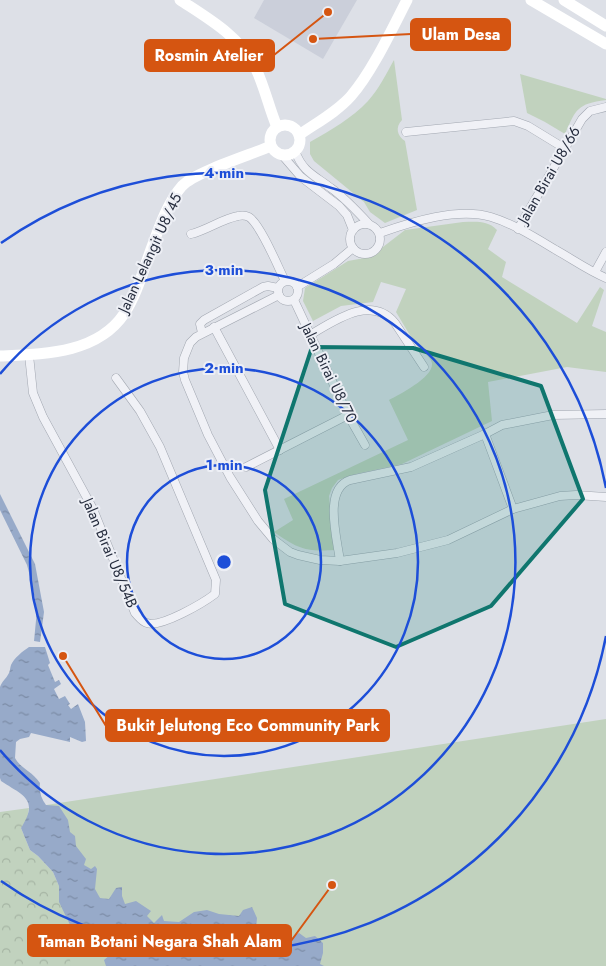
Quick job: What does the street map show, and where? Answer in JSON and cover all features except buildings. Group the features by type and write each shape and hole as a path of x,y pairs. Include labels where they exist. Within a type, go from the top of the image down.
{"street":[{"path":"180,0 231,36 250,57 277,127"},
{"path":"299,134 337,109 351,96 369,70 407,0"},
{"path":"531,0 606,44"},
{"path":"564,0 606,26"},
{"name":"Jalan Birai U8/66","path":"518,229 564,148 586,114 606,107"},
{"path":"406,132 514,122 528,126 564,148"},
{"path":"277,127 290,126 299,134 300,143 296,151 291,154 282,155"},
{"path":"277,127 270,138 271,146 282,155 301,177 339,206 347,215 353,230"},
{"name":"Jalan Lelangit U8/45","path":"0,356 78,348 100,337 123,314 131,301 162,220 181,187 194,177 271,146"},
{"path":"296,151 305,169 330,187 369,224 376,227 380,234 380,243 374,251 368,254 361,253 353,248 350,237 358,225 369,224"},
{"name":"Jalan Birai U8/66","path":"380,234 400,226 435,217 477,214 492,217 518,229 606,278"},
{"path":"191,234 233,217 246,216 256,225 285,282"},
{"path":"297,286 334,264 353,248"},
{"path":"595,272 606,252"},
{"path":"202,333 200,324 204,320 263,287 278,292 284,301 294,300 298,294 297,286 294,282 285,282"},
{"path":"285,282 278,292 202,333 190,343 183,361 185,380 208,435 230,477 272,539 290,552 308,559 340,561 396,553 434,544 467,532 513,509 560,496 606,497"},
{"name":"Jalan Birai U8/70","path":"294,300 348,415 365,445"},
{"path":"310,335 346,314 366,310 380,311 390,317 395,323 424,367"},
{"path":"214,327 280,450"},
{"name":"Jalan Birai U8/54B","path":"29,354 33,394 43,417 93,509 135,613 141,620 149,624 165,621 199,606 215,594 216,580 160,447 140,411 116,378"},
{"path":"340,561 333,504 336,491 342,483 411,467 502,425 553,415 606,414"},
{"path":"246,468 348,415"},
{"path":"485,434 513,509"}],"highlighted area":[{"path":"312,347 413,348 541,386 583,499 491,606 396,647 285,604 265,490"}],"shaded area":[{"path":"264,0 357,0 323,59 254,18"}],"green space":[{"path":"394,60 402,120 398,126 398,131 400,137 405,141 417,210 385,223 370,212 364,202 314,161 310,154 310,142 341,123 362,107 376,92"},
{"path":"520,74 606,100 589,103 579,109 575,113 565,134 527,113"},
{"path":"463,222 485,223 497,230 488,249 506,262 502,277 577,323 600,287 604,290 592,326 606,332 606,372 567,367 488,382 492,421 402,464 338,480 329,496 334,550 302,548 289,542 274,532 293,520 284,499 408,440 389,400 428,374 432,363 411,338 396,312 406,289 381,282 373,302 341,306 313,321 303,301 305,288 348,261 370,257 405,230"},
{"path":"606,719 606,966 71,966 46,805"},
{"path":"29,808 27,819 21,828 30,850 53,872 59,886 106,966 0,966 0,812"}],"water":[{"path":"0,494 35,564 44,612 40,642 34,641 37,610 27,565 0,510"},
{"path":"29,647 45,647 50,663 48,665 55,682 59,680 61,684 54,689 59,699 65,696 71,709 78,704 85,722 86,741 82,742 70,737 70,742 31,733 29,737 16,742 15,758 40,783 41,795 46,805 59,806 68,820 70,832 75,836 76,846 86,859 84,865 91,869 95,866 97,869 95,889 100,898 109,899 116,888 122,887 122,896 125,904 136,901 151,911 147,916 154,923 162,915 164,921 179,922 194,912 207,910 219,914 239,916 243,910 252,907 257,918 256,929 267,936 274,944 283,943 299,933 306,938 315,936 323,943 320,964 324,966 106,966 104,960 110,955 105,948 97,948 95,944 86,943 78,938 59,902 59,886 53,872 30,850 21,828 29,810 29,804 22,794 1,781 0,778 0,687 9,673 14,660"}],"place":[{"name":"Rosmin Atelier","path":"328,12"},
{"name":"Ulam Desa","path":"313,39"},
{"name":"Bukit Jelutong Eco Community Park","path":"63,656"},
{"name":"Taman Botani Negara Shah Alam","path":"332,885"}]}
